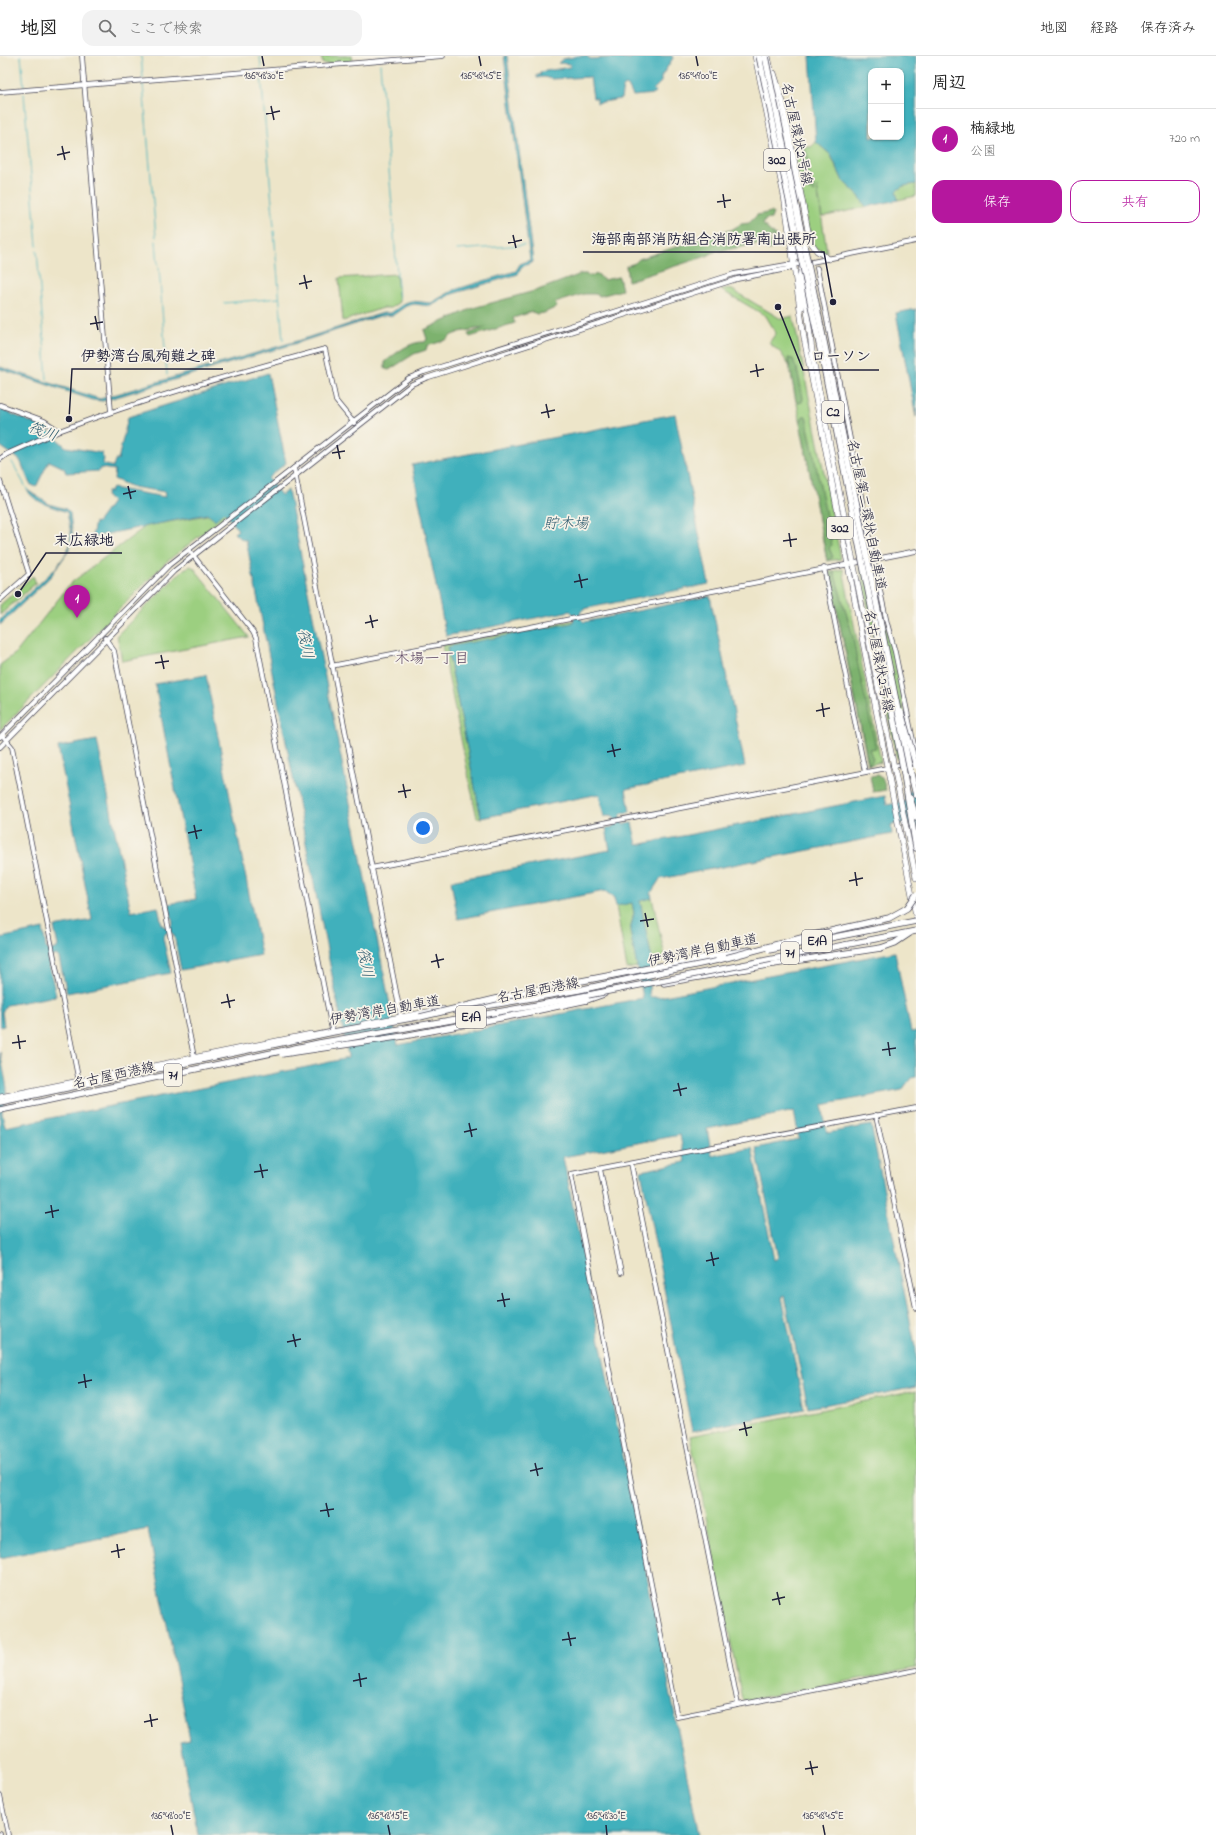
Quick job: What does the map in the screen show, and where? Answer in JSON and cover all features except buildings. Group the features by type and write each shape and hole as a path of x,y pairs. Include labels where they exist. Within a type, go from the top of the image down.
{"highway":[{"name":"名古屋第二環状自動車道","path":"759,56 828,385 902,768"},
{"name":"名古屋第二環状自動車道","path":"767,57 892,681"},
{"path":"892,681 916,766"},
{"path":"892,681 916,795"},
{"path":"902,768 916,817"},
{"path":"902,768 916,848"},
{"path":"718,960 809,936 889,918 907,908 916,895"},
{"name":"伊勢湾岸自動車道","path":"0,1102 325,1033 579,990 718,960 916,921"},
{"path":"206,1066 232,1064 293,1052 404,1036 511,1016 587,1000 631,986 872,950 895,943 916,929"},
{"name":"伊勢湾岸自動車道","path":"0,1111 206,1066 326,1042 532,1006 916,929"},
{"path":"420,1017 529,991 723,954 775,946"}],"main road":[{"name":"名古屋環状2号線","path":"755,56 781,182 801,322 886,768 916,916"},
{"name":"名古屋環状2号線","path":"767,57 795,181 812,353 916,878"},
{"path":"767,57 783,102 810,241 815,249 829,259"},
{"path":"776,96 777,128 788,187 795,245 796,259 793,266"},
{"path":"801,322 802,308 800,277 802,264"},
{"path":"0,405 44,421 57,432 7,454 0,459"},
{"name":"名古屋西港線","path":"0,1097 332,1030 775,946 916,921"},
{"name":"名古屋西港線","path":"0,1111 11,1110 334,1041 404,1030 916,929"}],"street":[{"path":"82,56 111,410"},
{"path":"0,92 443,56"},
{"path":"0,747 174,570 403,390 426,378 737,279 916,241"},
{"path":"79,1082 12,747 7,740 1,736 169,565 399,385 424,372 734,274 786,265 793,266"},
{"path":"817,268 873,558 895,652 916,758"},
{"path":"57,432 111,410 325,349 336,401 356,426"},
{"path":"294,468 331,666 401,1017"},
{"path":"0,481 30,574 0,600"},
{"path":"189,550 253,632 256,638 332,1030"},
{"path":"331,666 873,558 916,551"},
{"path":"824,568 865,772"},
{"path":"102,634 114,651 194,1057"},
{"path":"893,766 916,761"},
{"path":"371,868 605,821 886,768"},
{"path":"916,1108 571,1174 677,1717 916,1670"},
{"path":"876,1115 916,1308"},
{"path":"631,1162 738,1705"},
{"path":"600,1169 621,1273"},
{"path":"0,1796 8,1835"}],"green space":[{"path":"321,56 352,56 353,62 323,64"},
{"path":"816,142 830,154 843,181 859,196 866,207 822,217 817,187 827,252 823,252 811,245 796,160 804,147 811,147"},
{"path":"805,149 809,160 808,170 815,192 808,190 803,175 801,159"},
{"path":"916,184 916,196 898,200 895,191 903,186"},
{"path":"771,212 773,213 771,219 765,220 763,224 778,238 782,245 780,246 775,244 774,237 769,238 772,248 770,250 767,249 763,243 720,251 718,250 707,256 628,281 626,266 635,263 639,259 731,230 741,224 749,223 757,215"},
{"path":"396,274 399,302 391,308 383,308 343,321 339,278"},
{"path":"581,274 591,276 598,274 603,280 619,277 622,290 600,296 595,294 584,294 555,303 557,307 544,313 537,314 532,312 513,318 515,323 470,337 468,334 486,327 460,332 452,335 446,340 427,346 426,350 414,354 389,370 385,369 385,362 399,351 414,343 425,342 427,339 424,330 473,308 538,290"},
{"path":"729,288 781,319 793,316 841,559 827,561 790,367 781,353 769,343 776,333 766,316 721,290"},
{"path":"788,358 793,359 797,368 803,398 802,402 799,403 796,402"},
{"path":"803,416 806,416 832,545 829,548 833,557 827,561 800,423"},
{"path":"224,512 226,515 165,563 0,730 0,665 16,653 71,583 146,526"},
{"path":"870,564 873,566 885,624 894,655 912,754 910,757 897,759 860,566"},
{"path":"191,566 249,637 122,661 117,635 184,569"},
{"path":"843,569 881,762 868,765 829,572"},
{"path":"834,572 853,636 876,748 869,749 873,759 870,764 868,762 831,580 831,574"},
{"path":"33,576 36,583 0,615 0,605"},
{"path":"574,620 572,623 447,648 481,818 477,818 442,645"},
{"path":"877,775 883,779 886,790 873,792 870,776"},
{"path":"652,898 666,961 652,965 640,900"},
{"path":"632,902 634,913 630,931 637,967 627,969 616,906"},
{"path":"916,1391 916,1668 744,1701 742,1699 690,1436"}],"water":[{"path":"504,56 507,56 533,262 521,267 518,274 452,294 431,306 414,304 406,306 393,315 380,316 297,343 103,401 93,400 0,369 0,367 100,399 297,341 383,313 391,313 405,303 411,301 431,303 454,290 516,271 520,264 530,260"},
{"path":"586,56 591,59 620,57 623,59 630,59 632,56 672,56 673,58 661,77 661,82 653,90 656,92 654,94 633,96 626,85 623,87 621,99 597,103 597,98 593,98 590,77 551,79 544,77 537,78 537,75 541,75 540,72 570,67 570,64 558,63 563,59"},
{"path":"810,56 916,56 916,184 903,186 896,191 898,200 866,207 859,196 843,181 831,155 816,142"},
{"path":"916,309 916,417 896,313"},
{"path":"268,373 286,463 268,478 281,495 288,490 398,1045 643,998 630,931 634,913 632,903 616,906 614,898 605,891 458,919 451,881 610,850 606,828 613,827 615,823 614,817 611,815 604,817 599,794 481,818 447,647 572,623 574,620 573,614 570,611 446,636 412,465 675,414 709,584 583,609 580,613 581,619 584,622 710,596 745,766 626,789 630,812 623,813 620,816 624,824 632,823 637,845 885,796 887,805 906,801 904,793 916,790 916,829 911,830 910,822 891,825 892,834 660,879 651,893 652,898 640,901 652,960 649,989 650,997 659,997 895,952 911,1032 916,1031 916,1077 911,1078 902,1090 822,1105 827,1133 871,1125 916,1351 916,1387 808,1408 785,1296 782,1297 804,1409 692,1431 641,1171 685,1162 680,1135 563,1157 699,1835 198,1835 180,1742 190,1740 148,1529 0,1558 0,1052 7,1088 2,1113 5,1127 348,1058 246,540 243,540 234,533 238,530 224,512 215,520 207,514 92,537 95,522 97,523 112,502 106,496 107,492 110,492 112,488 165,497 166,492 132,487 114,479 115,470 100,468 99,471 66,473 64,468 49,461 36,487 30,484 20,460 0,446 0,409 45,428 66,447 102,453 102,457 104,458 103,464 113,467 115,460 118,460 128,417","holes":["794,1111 799,1139 756,1148 778,1258 774,1260 752,1148 712,1156 707,1129"]},
{"path":"27,490 49,504 66,509 70,513 73,538 69,550 51,576 0,625 0,620 54,570 64,557 70,545 71,533 67,512 39,501"},
{"path":"206,675 261,955 181,970 174,935 170,932 166,933 163,938 171,973 67,993 59,958 56,955 50,957 48,960 56,996 7,1005 2,1012 4,1026 0,1027 0,938 43,929 46,948 49,950 56,949 58,946 54,927 92,920 58,747 97,740 131,912 158,907 162,925 165,927 171,926 173,923 169,904 196,899 155,684"}],"waterway":[{"path":"21,56 24,88"},
{"path":"141,56 143,78"},
{"path":"260,56 261,68"},
{"path":"380,64 393,217"},
{"path":"261,74 274,227"},
{"path":"143,84 156,237"},
{"path":"24,94 37,246"},
{"path":"393,221 399,300"},
{"path":"274,231 283,340"},
{"path":"156,241 158,265"},
{"path":"457,250 524,245"},
{"path":"37,251 47,379"},
{"path":"159,268 167,375"},
{"path":"224,303 279,298"},
{"path":"12,462 28,491"}],"place":[{"name":"海部南部消防組合消防署南出張所","path":"833,302"},
{"name":"ローソン","path":"778,307"},
{"name":"伊勢湾台風殉難之碑","path":"69,419"},
{"name":"末広緑地","path":"18,594"},
{"name":"楠緑地","path":"77,618"}],"district":[{"name":"木場一丁目","path":"432,659"}],"water label":[{"name":"筏川","path":"43,432"},
{"name":"貯木場","path":"566,524"},
{"name":"筏川","path":"305,644"},
{"name":"筏川","path":"365,963"}]}
